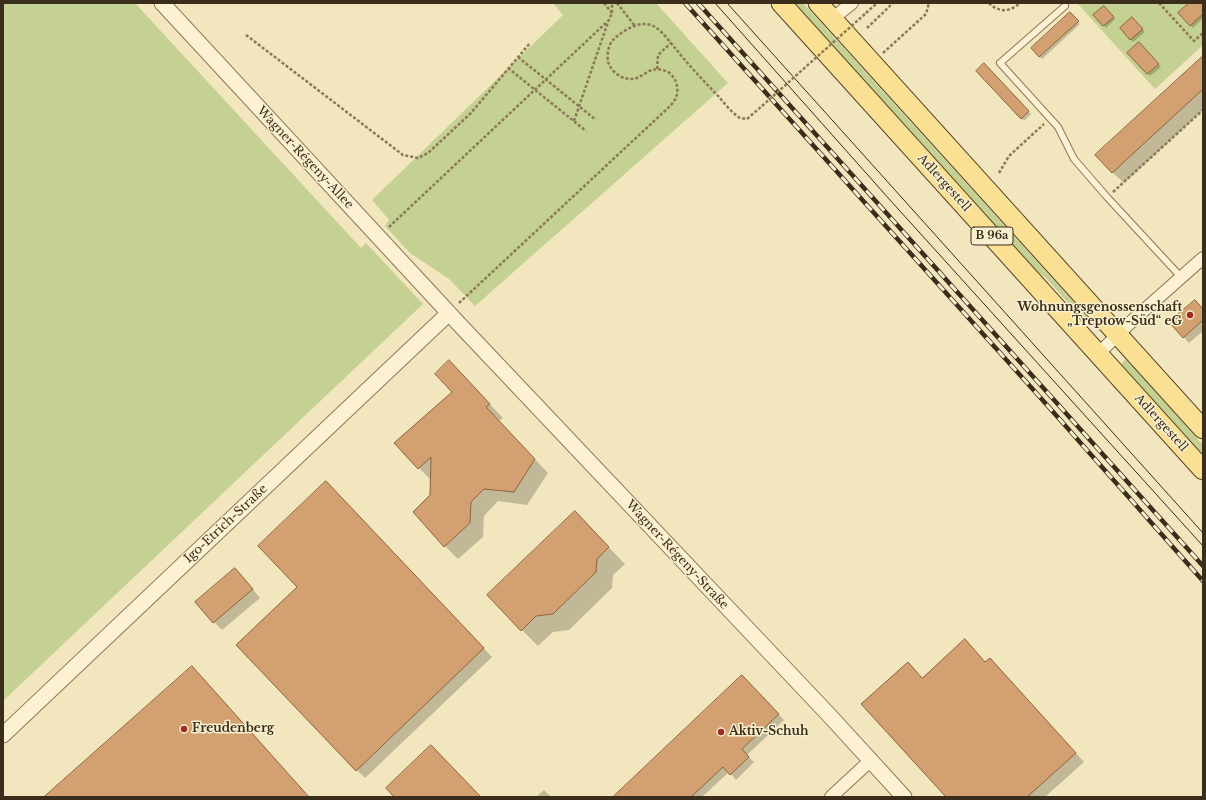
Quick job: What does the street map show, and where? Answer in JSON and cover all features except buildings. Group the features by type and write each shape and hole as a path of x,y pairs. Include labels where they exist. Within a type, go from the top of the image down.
{"main road":[{"name":"Adlergestell","path":"781,3 1203,470"},
{"name":"B 96a","path":"818,3 1203,429"}],"street":[{"name":"Wagner-Régeny-Allee","path":"162,3 449,313"},
{"path":"832,19 852,3"},
{"path":"1098,354 1203,258"},
{"name":"Igo-Etrich-Straße","path":"3,735 449,313"},
{"name":"Wagner-Régeny-Straße","path":"449,313 871,760 904,797"},
{"path":"831,797 871,760"}],"lane":[{"path":"1065,6 1000,64 1058,127 1074,159 1107,198 1182,277"}],"path":[{"path":"604,3 612,13"},
{"path":"574,122 612,13 612,3"},
{"path":"617,3 635,26"},
{"path":"464,298 672,104 678,93 674,77 669,72 657,69 647,71 637,78 628,79 617,75 610,66 608,60 609,47 612,42 628,29 646,24 657,28 737,117 747,119 877,3"},
{"path":"867,28 893,3"},
{"path":"887,50 926,14 928,3"},
{"path":"989,3 998,10 1012,9 1020,3"},
{"path":"1159,3 1194,41 1203,33"},
{"path":"379,238 609,20"},
{"path":"246,35 403,154 418,158 428,153 470,113 530,43"},
{"path":"657,69 658,55 671,43"},
{"path":"518,57 596,120"},
{"path":"508,68 586,131"},
{"path":"1107,198 1203,110"},
{"path":"999,173 1009,156 1050,119"}],"green space":[{"path":"3,3 135,3 361,248 366,243 423,304 3,701"},
{"path":"553,3 656,3 728,83 475,306 449,279 410,253 385,226 389,220 372,200 563,15"},
{"path":"790,3 803,3 1089,319 1085,322 1047,279 1026,263"},
{"path":"1077,3 1203,3 1203,45 1155,89"},
{"path":"1126,359 1203,445 1203,459 1119,366"}],"tram line":[{"path":"715,3 890,200 1203,546"},
{"path":"727,3 1203,533"}],"railway":[{"path":"685,3 1047,405 1203,581"},
{"path":"698,3 1203,566"}],"place":[{"name":"Wohnungsgenossenschaft „Treptow-Süd“ eG","path":"1190,315"},
{"name":"Freudenberg","path":"184,729"},
{"name":"Aktiv-Schuh","path":"721,732"}]}
